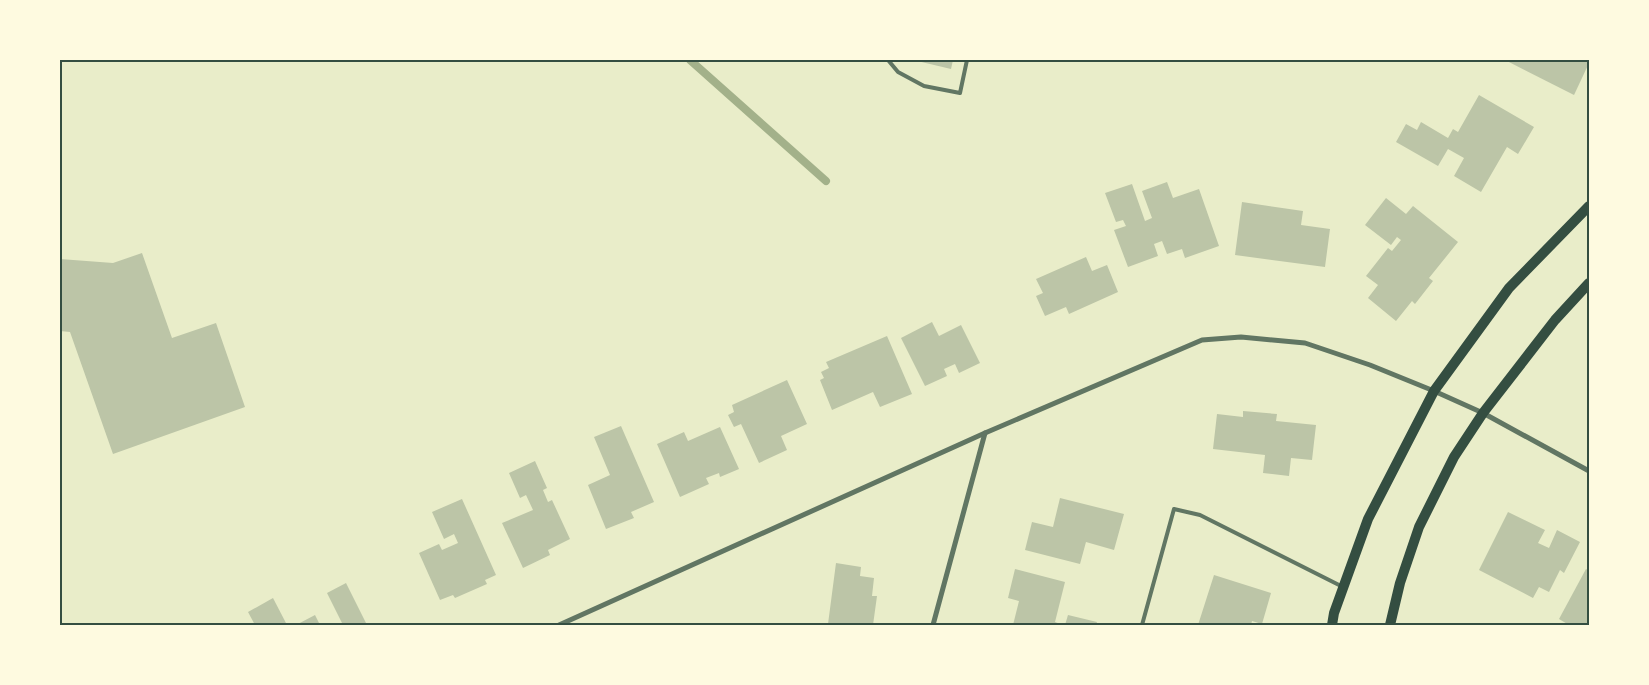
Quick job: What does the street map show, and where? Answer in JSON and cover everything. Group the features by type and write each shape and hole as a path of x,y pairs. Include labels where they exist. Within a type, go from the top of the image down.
{"main road":[{"path":"1332,625 1334,613 1368,519 1434,391 1509,288 1589,206"},
{"path":"1390,625 1400,583 1419,528 1454,457 1483,413 1555,320 1589,283"}],"street":[{"path":"559,625 985,433 1202,340 1241,336 1306,343 1370,365 1483,413 1589,471"},
{"path":"934,625 985,433"}],"lane":[{"path":"888,60 898,72 924,86 960,93 967,60"},
{"path":"1142,625 1174,509 1200,515 1344,588"}],"building":[{"path":"913,60 953,60 951,69"},
{"path":"1505,60 1589,60 1589,63 1574,95"},
{"path":"1479,95 1534,127 1518,154 1507,147 1481,192 1454,176 1464,158 1448,149 1438,166 1396,142 1406,124 1417,130 1421,122 1448,138 1453,129 1458,132"},
{"path":"1167,182 1173,198 1199,189 1219,246 1185,258 1182,249 1167,254 1162,241 1154,244 1158,256 1128,267 1114,230 1126,226 1123,220 1116,222 1105,193 1132,184 1145,221 1152,218 1142,191"},
{"path":"1386,198 1406,214 1413,206 1458,242 1429,278 1433,281 1415,304 1412,301 1396,321 1368,298 1378,285 1366,276 1388,248 1392,251 1401,240 1397,237 1391,245 1365,225"},
{"path":"1242,202 1303,211 1301,225 1330,229 1325,267 1235,255"},
{"path":"142,253 172,338 216,323 245,407 113,454 70,332 60,331 60,259 113,263"},
{"path":"1086,257 1092,271 1107,265 1118,292 1069,314 1066,307 1045,316 1036,296 1043,293 1036,279"},
{"path":"932,322 939,336 961,325 980,363 959,373 955,364 944,369 947,376 925,386 901,338"},
{"path":"887,336 912,394 880,407 873,392 832,410 820,380 824,378 821,372 829,368 826,362"},
{"path":"787,380 807,424 781,436 787,450 759,463 741,424 734,427 728,415 734,412 732,405"},
{"path":"1243,411 1277,414 1276,421 1316,425 1312,460 1291,458 1289,476 1263,473 1265,455 1213,449 1217,414 1243,417"},
{"path":"621,426 654,502 631,512 634,518 606,529 588,485 610,475 594,437"},
{"path":"720,427 739,469 720,477 719,473 706,478 709,484 680,497 657,444 684,432 688,441"},
{"path":"535,461 547,488 543,490 548,502 552,500 570,539 548,550 550,555 523,568 502,523 533,510 526,495 520,498 509,473"},
{"path":"1060,498 1124,514 1114,550 1086,542 1080,564 1025,550 1032,522 1053,527"},
{"path":"462,499 496,575 485,580 487,584 455,598 453,595 440,600 419,553 439,544 442,550 458,543 454,534 444,539 432,512"},
{"path":"1508,512 1545,530 1538,543 1549,548 1557,530 1580,542 1564,573 1560,570 1549,592 1539,587 1533,598 1479,570"},
{"path":"836,563 861,567 860,576 874,578 872,596 877,596 873,625 828,624"},
{"path":"1015,569 1065,582 1055,622 1063,625 1013,625 1019,601 1008,598"},
{"path":"1586,569 1589,571 1589,625 1569,625 1559,619"},
{"path":"1214,575 1271,593 1262,624 1252,621 1251,625 1198,625"},
{"path":"346,583 367,625 343,625 327,593"},
{"path":"273,598 287,625 255,625 248,612"},
{"path":"315,615 320,625 296,625"},
{"path":"1068,615 1097,622 1096,625 1065,625"}],"waterway":[{"path":"690,60 826,181"}]}
